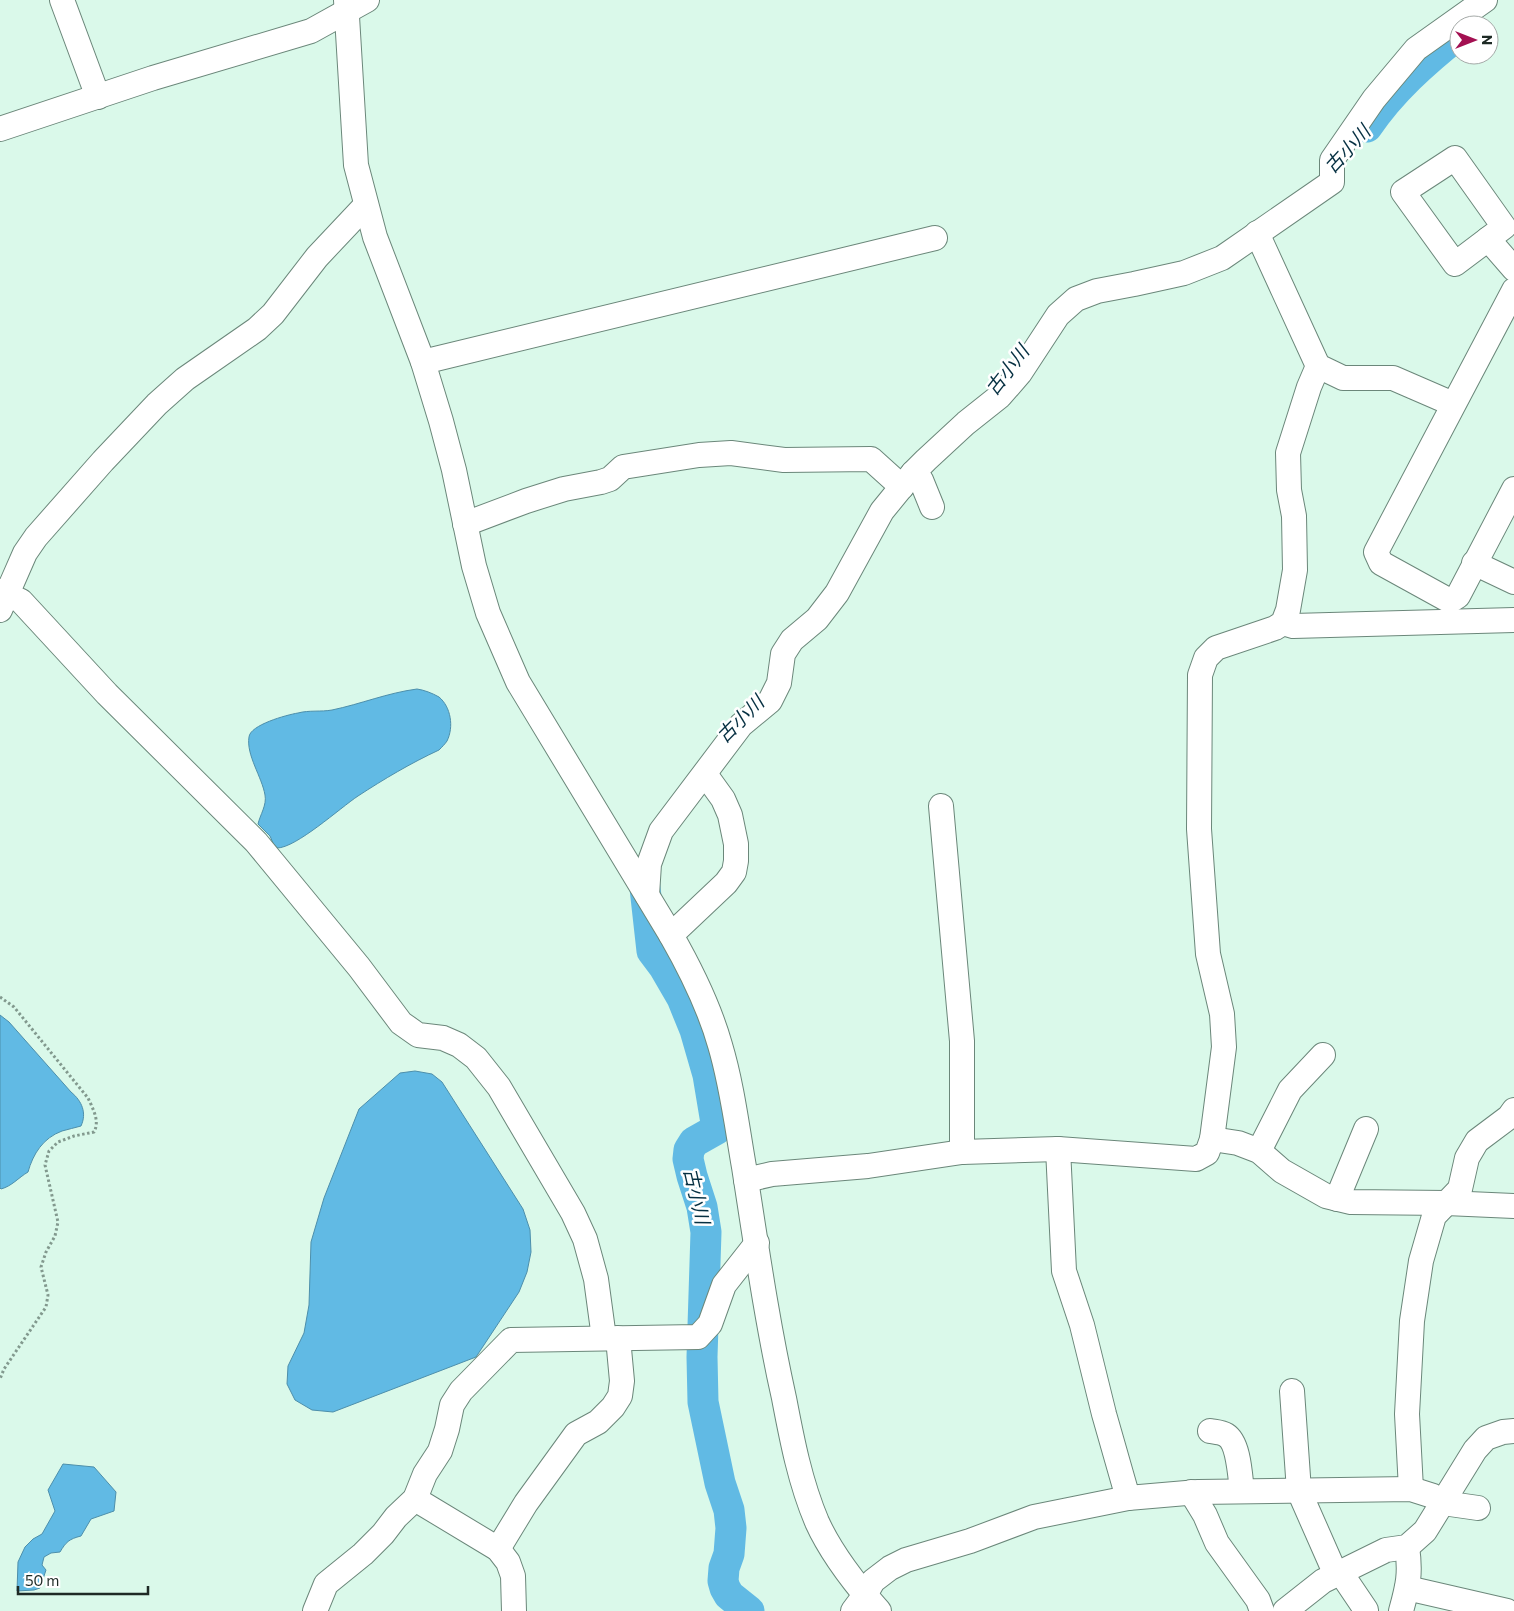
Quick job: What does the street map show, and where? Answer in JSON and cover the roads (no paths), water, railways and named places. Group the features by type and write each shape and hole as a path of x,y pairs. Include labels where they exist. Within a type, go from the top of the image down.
{"street":[{"path":"62,0 98,97"},
{"path":"647,895 649,864 661,831 742,725 770,701 779,683 783,654 792,640 817,619 837,593 882,511 908,480 966,423 1000,396 1020,373 1058,314 1076,299 1097,291 1184,272 1222,258 1332,182 1332,160 1374,99 1416,49 1485,0"},
{"path":"0,129 241,51 311,31 354,4"},
{"path":"354,4 355,156 375,237 423,362 441,421 454,470 474,566 488,613 518,682 671,935 694,977 707,1006 720,1046 732,1097 771,1338 798,1466 817,1522 866,1606"},
{"path":"366,205 317,257 268,319 257,329 185,379 158,404 104,461 36,537 25,553 2,598 21,601 107,694 256,842 401,1023 418,1035 443,1038 476,1058 499,1086 568,1205 585,1239 596,1278 622,1381 620,1396 613,1407 598,1422 576,1434 526,1503 498,1549"},
{"path":"1257,233 1318,366 1343,378 1393,378 1453,404"},
{"path":"423,362 935,238"},
{"path":"1488,239 1514,270"},
{"path":"1514,290 1376,552 1381,563 1450,601 1458,596 1514,489"},
{"path":"746,1180 772,1174 868,1166 962,1152 1058,1149 1196,1158 1207,1153 1212,1139 1224,1047 1222,1014 1208,954 1199,829 1200,676 1206,658 1216,648 1275,628 1283,623 1288,610 1295,570 1294,516 1289,490 1288,454 1309,387 1318,366"},
{"path":"465,524 564,489 610,479 623,467 699,455 731,453 784,460 871,460 908,480 921,480 932,508"},
{"path":"1474,563 1514,582"},
{"path":"1283,623 1293,626 1514,620"},
{"path":"671,935 726,883 734,872 736,844 730,815 723,798 705,774"},
{"path":"941,806 962,1041 962,1152"},
{"path":"1259,1151 1290,1090 1323,1055"},
{"path":"1411,1489 1407,1414 1412,1322 1421,1262 1434,1216 1460,1189 1467,1158 1478,1142 1509,1117 1514,1110"},
{"path":"1337,1199 1366,1128"},
{"path":"1212,1139 1238,1143 1259,1151 1282,1172 1326,1196 1337,1199 1351,1202 1514,1206"},
{"path":"1058,1149 1064,1271 1082,1325 1104,1414 1128,1498"},
{"path":"315,1611 326,1584 363,1554 415,1499 426,1474 440,1451 452,1406 461,1391 510,1340 698,1337 710,1324 724,1285 757,1244"},
{"path":"1292,1391 1298,1491 1338,1574 1366,1610"},
{"path":"1210,1431 1226,1434 1233,1442 1242,1491"},
{"path":"1285,1611 1324,1581 1386,1550 1407,1547 1425,1531 1476,1450 1486,1438 1503,1432 1514,1431"},
{"path":"866,1606 873,1581 890,1568 906,1560 970,1541 1034,1517 1128,1498 1191,1492 1411,1489 1450,1504 1478,1508"},
{"path":"1191,1492 1205,1515 1217,1543 1258,1600 1262,1611"},
{"path":"415,1499 498,1549 508,1562 513,1576 514,1611"},
{"path":"1401,1611 1410,1566 1407,1547"},
{"path":"1407,1588 1507,1611"}],"water":[{"path":"417,689 439,697 446,706 451,724 447,741 439,750 418,760 358,796 295,842 277,848 270,836 258,824 265,799 249,744 249,737 255,728 285,716 332,710"},
{"path":"0,1015 9,1022 78,1099 84,1116 81,1126 55,1134 44,1142 36,1153 28,1172 12,1184 1,1189 0,1188"},
{"path":"415,1071 432,1074 442,1082 523,1209 530,1230 531,1252 527,1272 519,1292 476,1357 333,1412 312,1410 295,1400 287,1384 288,1366 304,1333 309,1305 311,1242 324,1198 359,1109 400,1073"},
{"path":"63,1464 94,1467 116,1492 114,1511 91,1519 81,1536 68,1541 60,1552 51,1553 44,1557 42,1565 46,1570 40,1588 17,1591 18,1562 25,1547 42,1534 55,1511 48,1490"}],"waterway":[{"name":"古小川","path":"1367,127 1409,77 1449,42"},
{"name":"古小川","path":"644,879 652,951 664,967 682,998 695,1030 708,1075 717,1129 694,1142 689,1150 688,1159 702,1207 706,1232 702,1357 703,1402 720,1483 729,1510 731,1528 729,1554 724,1568 723,1581 729,1595 749,1611"}]}
